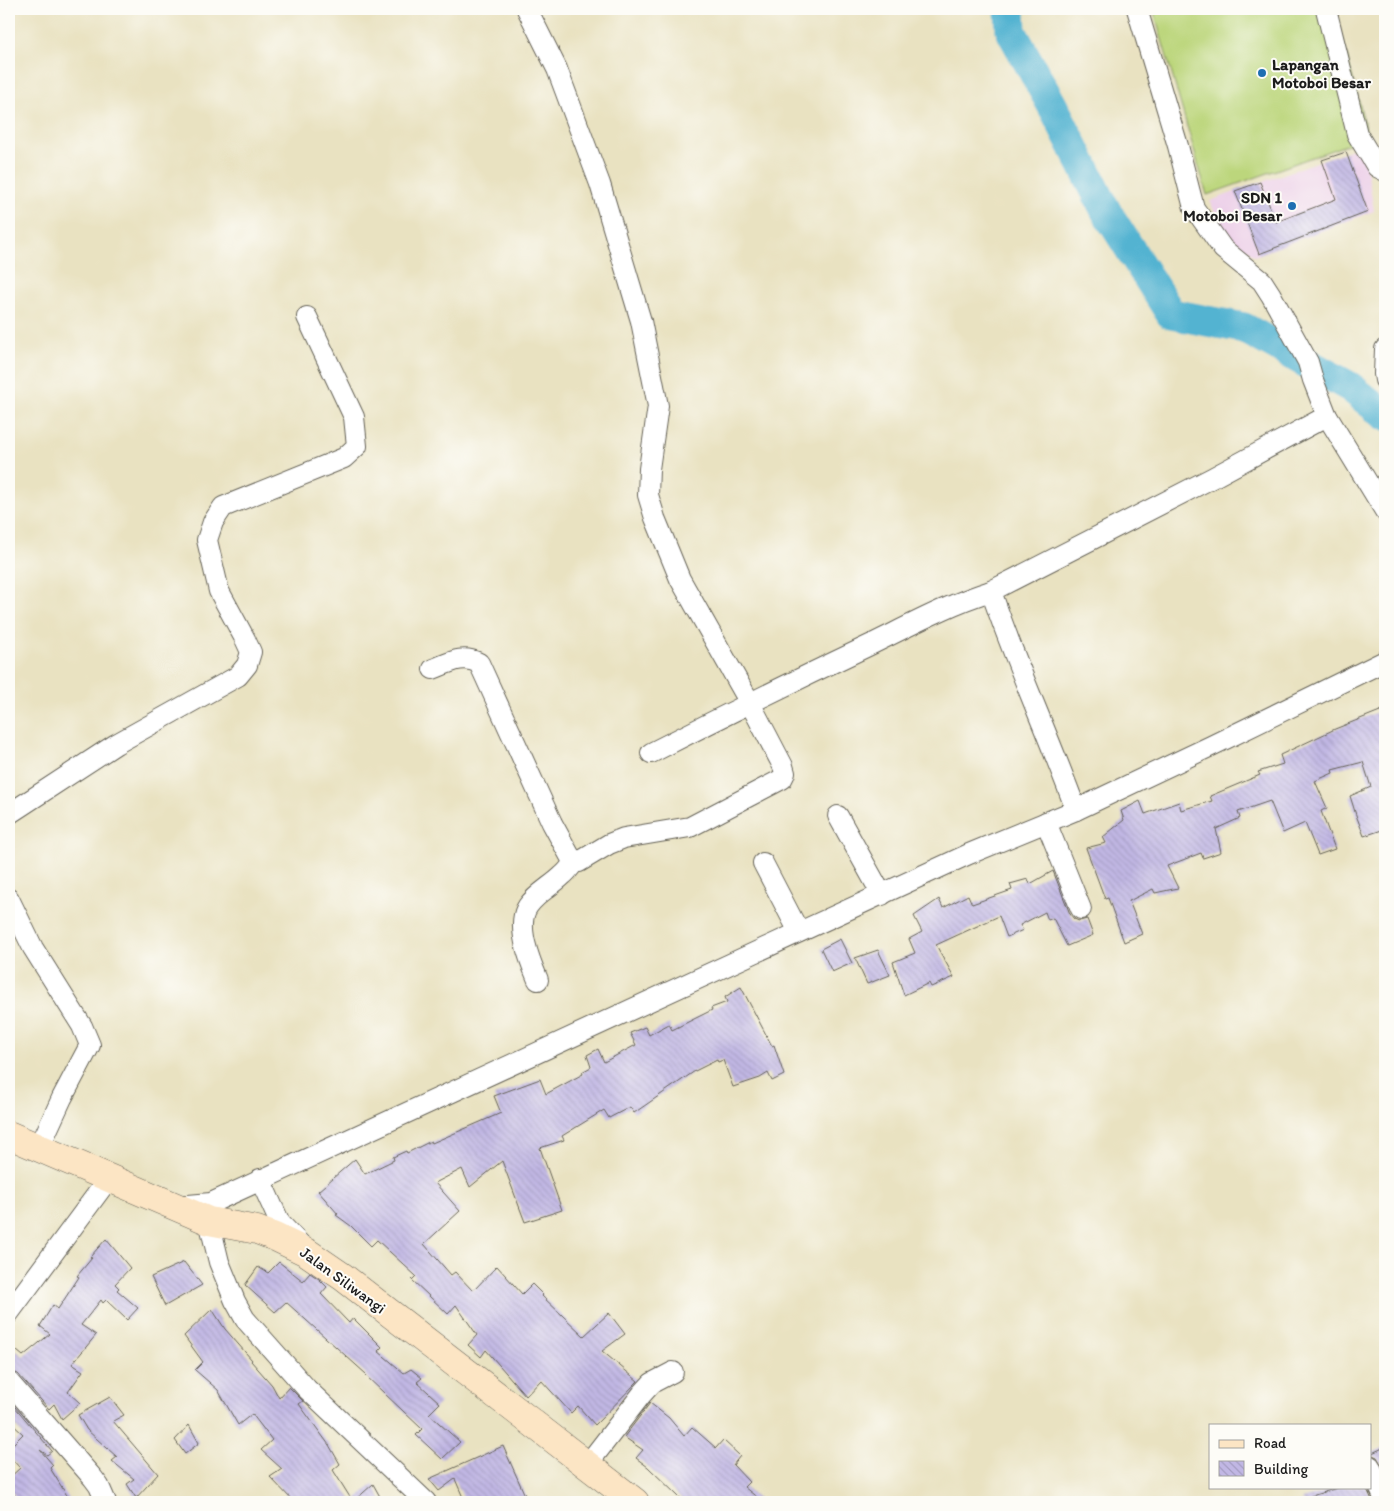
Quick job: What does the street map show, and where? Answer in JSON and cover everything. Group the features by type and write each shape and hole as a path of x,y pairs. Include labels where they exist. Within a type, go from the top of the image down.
{"main road":[{"name":"Jalan Siliwangi","path":"9,1135 209,1221 257,1230 308,1253 343,1277 635,1502"}],"street":[{"path":"433,669 459,659 470,658 479,663 552,823 571,858 580,862 609,844 624,838 690,827 782,779 785,773 750,703 680,579 655,518 648,495 649,469 658,406 642,321 600,184 557,69 527,9"},
{"path":"1137,9 1176,138 1194,208 1223,249 1262,281 1276,302 1311,371 1327,416 1385,511"},
{"path":"1326,9 1357,134 1371,160 1377,167 1385,171"},
{"path":"9,814 116,744 238,676 247,666 251,652 219,592 208,540 213,522 222,507 344,458 357,446 354,416 307,317"},
{"path":"1385,349 1385,380"},
{"path":"651,752 970,597 991,590 1212,478 1327,416"},
{"path":"991,590 1019,669 1057,757 1076,810"},
{"path":"175,1206 211,1202 969,854 1076,810 1385,661"},
{"path":"838,816 882,895"},
{"path":"1046,822 1081,909"},
{"path":"538,980 528,956 523,924 524,913 529,905 562,876 576,860"},
{"path":"763,863 799,932"},
{"path":"9,899 33,948 82,1026 90,1045 65,1092 39,1148"},
{"path":"260,1179 280,1223 308,1253"},
{"path":"9,1313 125,1184"},
{"path":"209,1221 219,1262 245,1319 306,1389 426,1502"},
{"path":"587,1465 652,1383 673,1372"},
{"path":"9,1382 93,1478 106,1502"},
{"path":"1372,1471 1385,1500"}],"shaded area":[{"name":"SDN 1 Motoboi Besar","path":"1363,145 1374,211 1255,256 1222,230 1210,201"}],"green space":[{"name":"Lapangan Motoboi Besar","path":"1153,9 1335,9 1368,137 1207,195"}],"building":[{"name":"SDN 1 Motoboi Besar","path":"1346,152 1368,212 1259,254 1235,191 1260,182 1276,222 1336,199 1322,160"},
{"path":"1385,709 1385,829 1364,836 1356,815 1350,796 1371,787 1363,762 1332,770 1333,773 1315,781 1327,808 1321,811 1335,849 1318,855 1305,823 1283,833 1270,801 1238,812 1240,818 1216,829 1221,852 1203,858 1201,853 1167,866 1178,888 1155,893 1153,889 1129,901 1142,934 1124,942 1108,898 1105,899 1086,848 1106,843 1103,837 1124,820 1121,811 1140,801 1145,814 1179,802 1181,810 1212,801 1210,796 1260,775 1258,772 1283,764 1280,755 1335,729"},
{"path":"1053,871 1070,914 1079,921 1087,919 1093,935 1067,946 1053,918 1048,920 1045,912 1020,925 1023,930 1007,937 999,916 936,945 954,977 931,987 929,983 904,995 893,962 915,953 909,939 922,932 914,916 939,899 943,908 968,895 972,904 1012,890 1010,884 1028,879 1030,884"},
{"path":"840,939 852,963 832,972 821,949"},
{"path":"878,950 890,975 867,984 855,958"},
{"path":"741,987 772,1046 774,1045 784,1075 772,1081 768,1073 760,1078 733,1087 723,1060 718,1062 717,1060 695,1071 634,1113 630,1107 609,1118 604,1110 562,1136 564,1140 540,1148 562,1210 525,1222 502,1161 470,1187 462,1169 435,1183 460,1211 424,1244 451,1275 455,1272 473,1291 497,1266 522,1294 532,1284 584,1336 609,1313 625,1334 602,1351 638,1381 595,1425 578,1406 571,1413 541,1380 526,1396 486,1350 481,1357 468,1345 477,1335 456,1305 448,1314 412,1280 416,1276 377,1240 371,1246 351,1226 336,1215 338,1214 318,1191 355,1159 365,1174 394,1160 393,1157 406,1151 407,1153 431,1141 432,1143 501,1113 494,1096 540,1079 546,1094 583,1074 582,1072 591,1067 587,1055 598,1049 604,1062 636,1045 630,1033 645,1027 649,1035 669,1024 672,1030 712,1010 711,1008 727,1002 725,997"},
{"path":"106,1239 130,1268 115,1284 119,1288 117,1290 138,1308 127,1320 106,1300 103,1303 101,1300 81,1325 96,1335 72,1364 83,1371 68,1392 80,1403 62,1419 54,1404 49,1409 18,1374 9,1370 9,1358 17,1351 23,1356 50,1334 40,1326 53,1305 58,1309 79,1277 77,1276 92,1258 90,1257"},
{"path":"184,1262 202,1285 165,1306 151,1277"},
{"path":"279,1262 303,1281 310,1273 319,1279 327,1287 321,1294 349,1323 353,1318 382,1347 378,1351 404,1373 411,1369 422,1378 417,1382 440,1403 429,1414 460,1442 442,1459 416,1435 422,1429 366,1374 286,1302 275,1312 245,1285 258,1267 268,1273"},
{"path":"212,1309 225,1329 272,1385 279,1398 289,1387 303,1401 299,1404 329,1445 340,1464 333,1470 353,1502 294,1502 270,1477 282,1469 261,1450 272,1440 252,1414 238,1425 218,1390 195,1370 203,1362 184,1336"},
{"path":"110,1397 124,1415 113,1421 158,1474 136,1498 127,1484 134,1479 112,1461 117,1457 87,1430 78,1415"},
{"path":"9,1400 52,1451 47,1455 40,1450 53,1465 50,1468 71,1502 19,1502 14,1495 9,1485 9,1478 20,1468 9,1456 9,1448 23,1434 9,1421"},
{"path":"650,1403 669,1418 684,1436 692,1427 716,1448 723,1440 740,1456 733,1465 749,1482 744,1487 763,1502 685,1502 679,1497 636,1458 643,1450 624,1437"},
{"path":"189,1425 199,1443 185,1454 175,1440"},
{"path":"503,1446 528,1502 465,1502 455,1479 439,1491 429,1479"},
{"path":"1385,1447 1385,1471 1377,1457 1372,1453"},
{"path":"373,1484 383,1502 353,1502"},
{"path":"1337,1488 1366,1488 1373,1502 1302,1502 1302,1499"}],"waterway":[{"path":"1010,9 1011,31 1057,114 1106,211 1171,314 1244,328 1350,387 1385,415"}],"place":[{"name":"Lapangan Motoboi Besar","path":"1262,73"},
{"name":"SDN 1 Motoboi Besar","path":"1292,206"}]}
